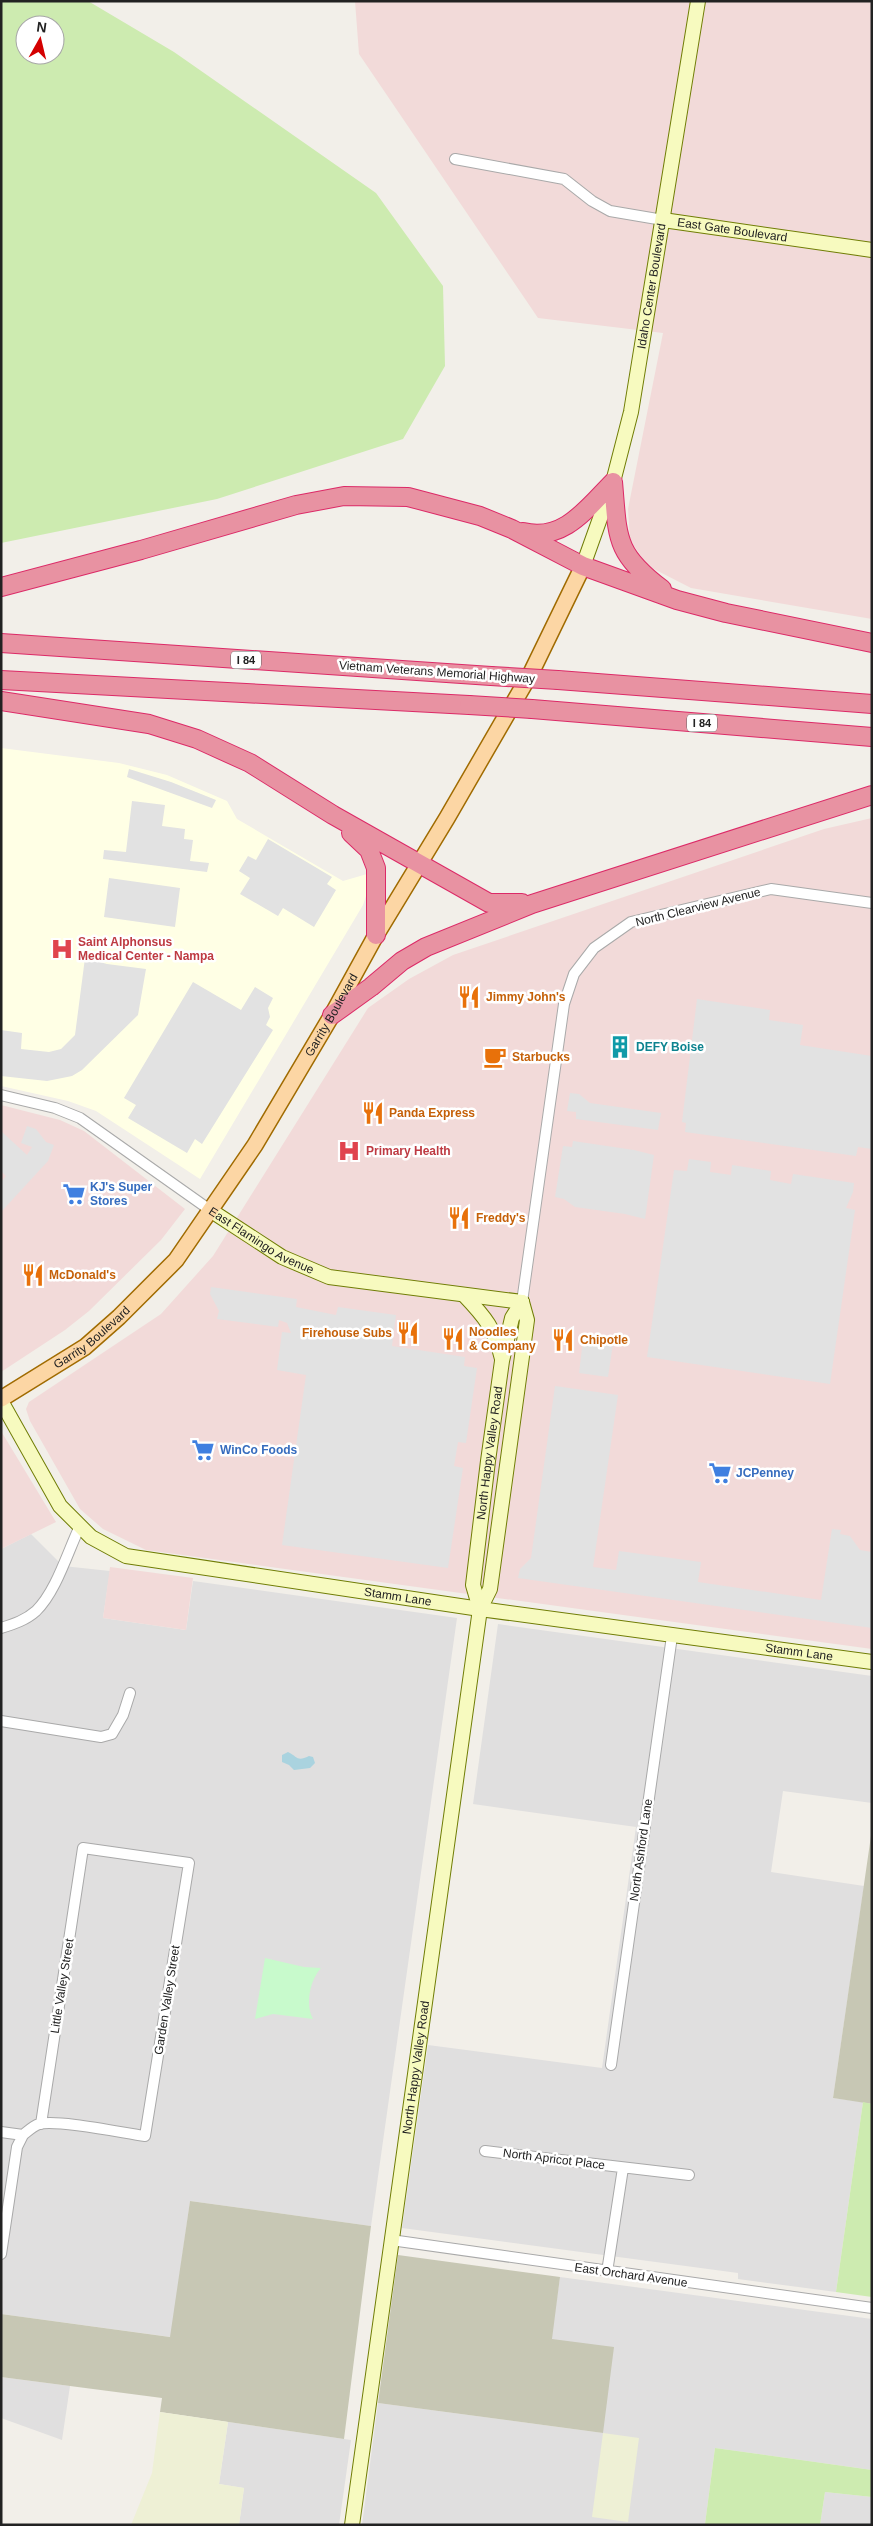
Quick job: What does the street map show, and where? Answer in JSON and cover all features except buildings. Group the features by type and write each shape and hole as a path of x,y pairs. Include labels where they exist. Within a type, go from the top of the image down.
{"highway":[{"path":"512,529 533,534 562,530 572,523 613,482"},
{"path":"613,482 618,527 625,553 638,571 677,600"},
{"path":"1,587 142,550 252,516 344,496 408,496 472,514 512,529 583,566 677,600 736,615 872,642"},
{"name":"Vietnam Veterans Memorial Highway","path":"1,643 558,680 872,704"},
{"name":"I 84","path":"1,680 532,709 872,737"},
{"path":"1,701 149,724 197,740 250,763 333,815 489,903 532,904"},
{"path":"332,1015 371,987 402,961 426,947 532,904 872,795"},
{"path":"333,815 369,850 376,868 376,935"}],"main road":[{"name":"Idaho Center Boulevard","path":"583,566 613,482 631,412 698,1"},
{"name":"East Gate Boulevard","path":"663,220 872,250"},
{"name":"Garrity Boulevard","path":"1,1400 84,1347 119,1317 176,1260 255,1145 332,1015 376,935 532,671 583,566"},
{"name":"East Flamingo Avenue","path":"210,1210 282,1256 329,1278 522,1302"},
{"path":"464,1295 490,1324 497,1337 502,1361"},
{"name":"North Happy Valley Road","path":"480,1609 473,1585 502,1361 512,1318 522,1302"},
{"name":"North Happy Valley Road","path":"352,2525 480,1609 490,1589 527,1320 522,1302"},
{"name":"Stamm Lane","path":"1,1400 60,1506 91,1537 126,1556 480,1609 872,1662"}],"street":[{"name":"East Gate Boulevard","path":"455,159 564,179 592,201 610,211 663,220"},
{"name":"North Clearview Avenue","path":"564,1004 574,974 594,948 631,922 771,889 872,903"},
{"name":"North Happy Valley Road","path":"522,1302 564,1004"},
{"name":"East Flamingo Avenue","path":"1,1095 55,1108 80,1118 210,1210"},
{"path":"1,1628 20,1622 36,1611 48,1596 80,1526"},
{"name":"North Ashford Lane","path":"611,2065 672,1636"},
{"path":"1,1721 101,1737 112,1734 123,1715 130,1693"},
{"name":"Little Valley Street","path":"41,2124 82,1848 189,1863"},
{"name":"Garden Valley Street","path":"41,2124 64,2124 145,2136 189,1863"},
{"path":"1,2254 16,2147 30,2128 41,2124"},
{"path":"1,2132 23,2135"},
{"name":"North Apricot Place","path":"485,2151 689,2175"},
{"name":"North Apricot Place","path":"607,2272 622,2168"},
{"name":"East Orchard Avenue","path":"391,2240 872,2308"}],"shaded area":[{"path":"355,1 872,1 872,619 691,588 648,566 630,540 628,509 663,333 538,318 359,54"},
{"path":"1,748 119,763 167,775 227,801 237,819 343,881 367,874 367,893 363,905 200,1179 96,1111 68,1101 1,1086"},
{"path":"129,769 171,782 216,800 212,808 127,777"},
{"path":"132,801 165,805 162,826 185,829 184,839 193,840 190,861 209,863 207,872 103,859 104,850 126,852"},
{"path":"872,818 872,1649 146,1550 103,1529 80,1509 30,1421 26,1409 29,1402 161,1314 213,1256 368,1008 409,979 453,955 824,829"},
{"path":"268,839 332,877 327,884 336,890 314,927 283,908 278,916 240,894 250,878 239,871 248,856 256,860"},
{"path":"109,878 180,888 175,927 104,917"},
{"path":"85,958 107,964 146,969 138,1015 82,1070 72,1076 47,1081 1,1076 1,1030 22,1033 21,1049 49,1052 61,1049 75,1035"},
{"path":"193,982 241,1010 255,987 273,998 268,1008 270,1017 266,1025 273,1030 202,1144 195,1139 187,1153 128,1118 136,1105 124,1098"},
{"path":"697,999 770,1010 769,1020 803,1025 800,1045 872,1056 872,1149 858,1147 856,1156 685,1132 686,1123 682,1122"},
{"path":"570,1093 579,1094 590,1103 661,1113 658,1130 576,1119 576,1112 567,1111"},
{"path":"1,1105 60,1120 84,1131 185,1209 161,1240 89,1311 65,1330 1,1372"},
{"path":"27,1126 36,1129 46,1142 54,1145 48,1161 1,1212 1,1182 6,1176 1,1171 1,1131 27,1155 32,1147 21,1143"},
{"path":"573,1141 634,1150 654,1155 645,1219 625,1214 575,1207 564,1199 555,1197 563,1146 572,1147"},
{"path":"689,1159 711,1162 710,1172 731,1175 732,1165 771,1171 770,1180 791,1184 793,1174 854,1183 853,1192 846,1208 855,1210 830,1384 647,1357 674,1170 687,1171"},
{"path":"211,1287 297,1299 296,1307 336,1315 338,1307 396,1315 392,1346 465,1357 464,1366 477,1368 466,1443 458,1442 454,1466 463,1468 448,1568 282,1545 306,1375 277,1370 282,1332 291,1333 287,1323 279,1320 278,1327 217,1319 219,1311 210,1294"},
{"path":"605,1336 614,1337 608,1377 579,1373 583,1340 593,1341"},
{"path":"555,1386 618,1395 593,1567 616,1570 619,1551 701,1562 698,1582 821,1600 832,1529 841,1530 840,1534 850,1536 860,1550 872,1552 872,1628 518,1578 520,1569 531,1558"},
{"path":"1,1431 56,1522 1,1549"},
{"path":"31,1534 63,1566 110,1571 103,1618 186,1630 193,1581 457,1618 371,2226 190,2201 171,2337 1,2314 1,1549"},
{"path":"110,1567 193,1578 186,1630 103,1618"},
{"path":"498,1624 872,1676 872,1803 783,1791 771,1872 864,1886 833,2098 863,2102 836,2292 738,2279 738,2273 402,2228 428,2045 602,2068 636,1827 473,1804"},
{"path":"872,1829 872,2104 833,2098"},
{"path":"190,2201 371,2226 344,2439 160,2412 162,2398 1,2377 1,2314 170,2337"},
{"path":"398,2255 560,2277 552,2339 614,2347 603,2433 378,2403"},
{"path":"560,2277 872,2319 872,2470 715,2448 705,2524 716,2525 362,2525 378,2403 603,2433 551,2339"},
{"path":"1,2377 70,2386 62,2440 1,2418"},
{"path":"160,2412 228,2422 219,2484 244,2488 239,2525 131,2525 152,2473"},
{"path":"228,2422 351,2440 339,2525 239,2525 244,2488 219,2484"},
{"path":"603,2433 639,2438 628,2522 592,2517"},
{"path":"825,2492 872,2497 872,2525 820,2525"}],"green space":[{"path":"1,1 88,1 174,52 376,193 443,286 445,366 403,439 217,499 1,543"},
{"path":"265,1958 304,1967 321,1968 314,1979 310,1992 309,2006 313,2019 273,2014 255,2019"},
{"path":"863,2102 872,2104 872,2297 836,2292"},
{"path":"715,2448 872,2470 872,2497 825,2492 820,2525 705,2524"}],"water":[{"path":"288,1752 300,1759 309,1756 313,1757 315,1763 310,1768 294,1770 282,1762 282,1755"}],"place":[{"name":"Saint Alphonsus Medical Center - Nampa","path":"62,949"},
{"name":"Jimmy John's","path":"469,997"},
{"name":"DEFY Boise","path":"620,1047"},
{"name":"Starbucks","path":"495,1057"},
{"name":"Panda Express","path":"373,1113"},
{"name":"Primary Health","path":"349,1151"},
{"name":"KJ's Super Stores","path":"74,1194"},
{"name":"Freddy's","path":"459,1218"},
{"name":"McDonald's","path":"33,1275"},
{"name":"Firehouse Subs","path":"408,1333"},
{"name":"Noodles & Company","path":"453,1339"},
{"name":"Chipotle","path":"563,1340"},
{"name":"WinCo Foods","path":"203,1450"},
{"name":"JCPenney","path":"720,1473"}]}
